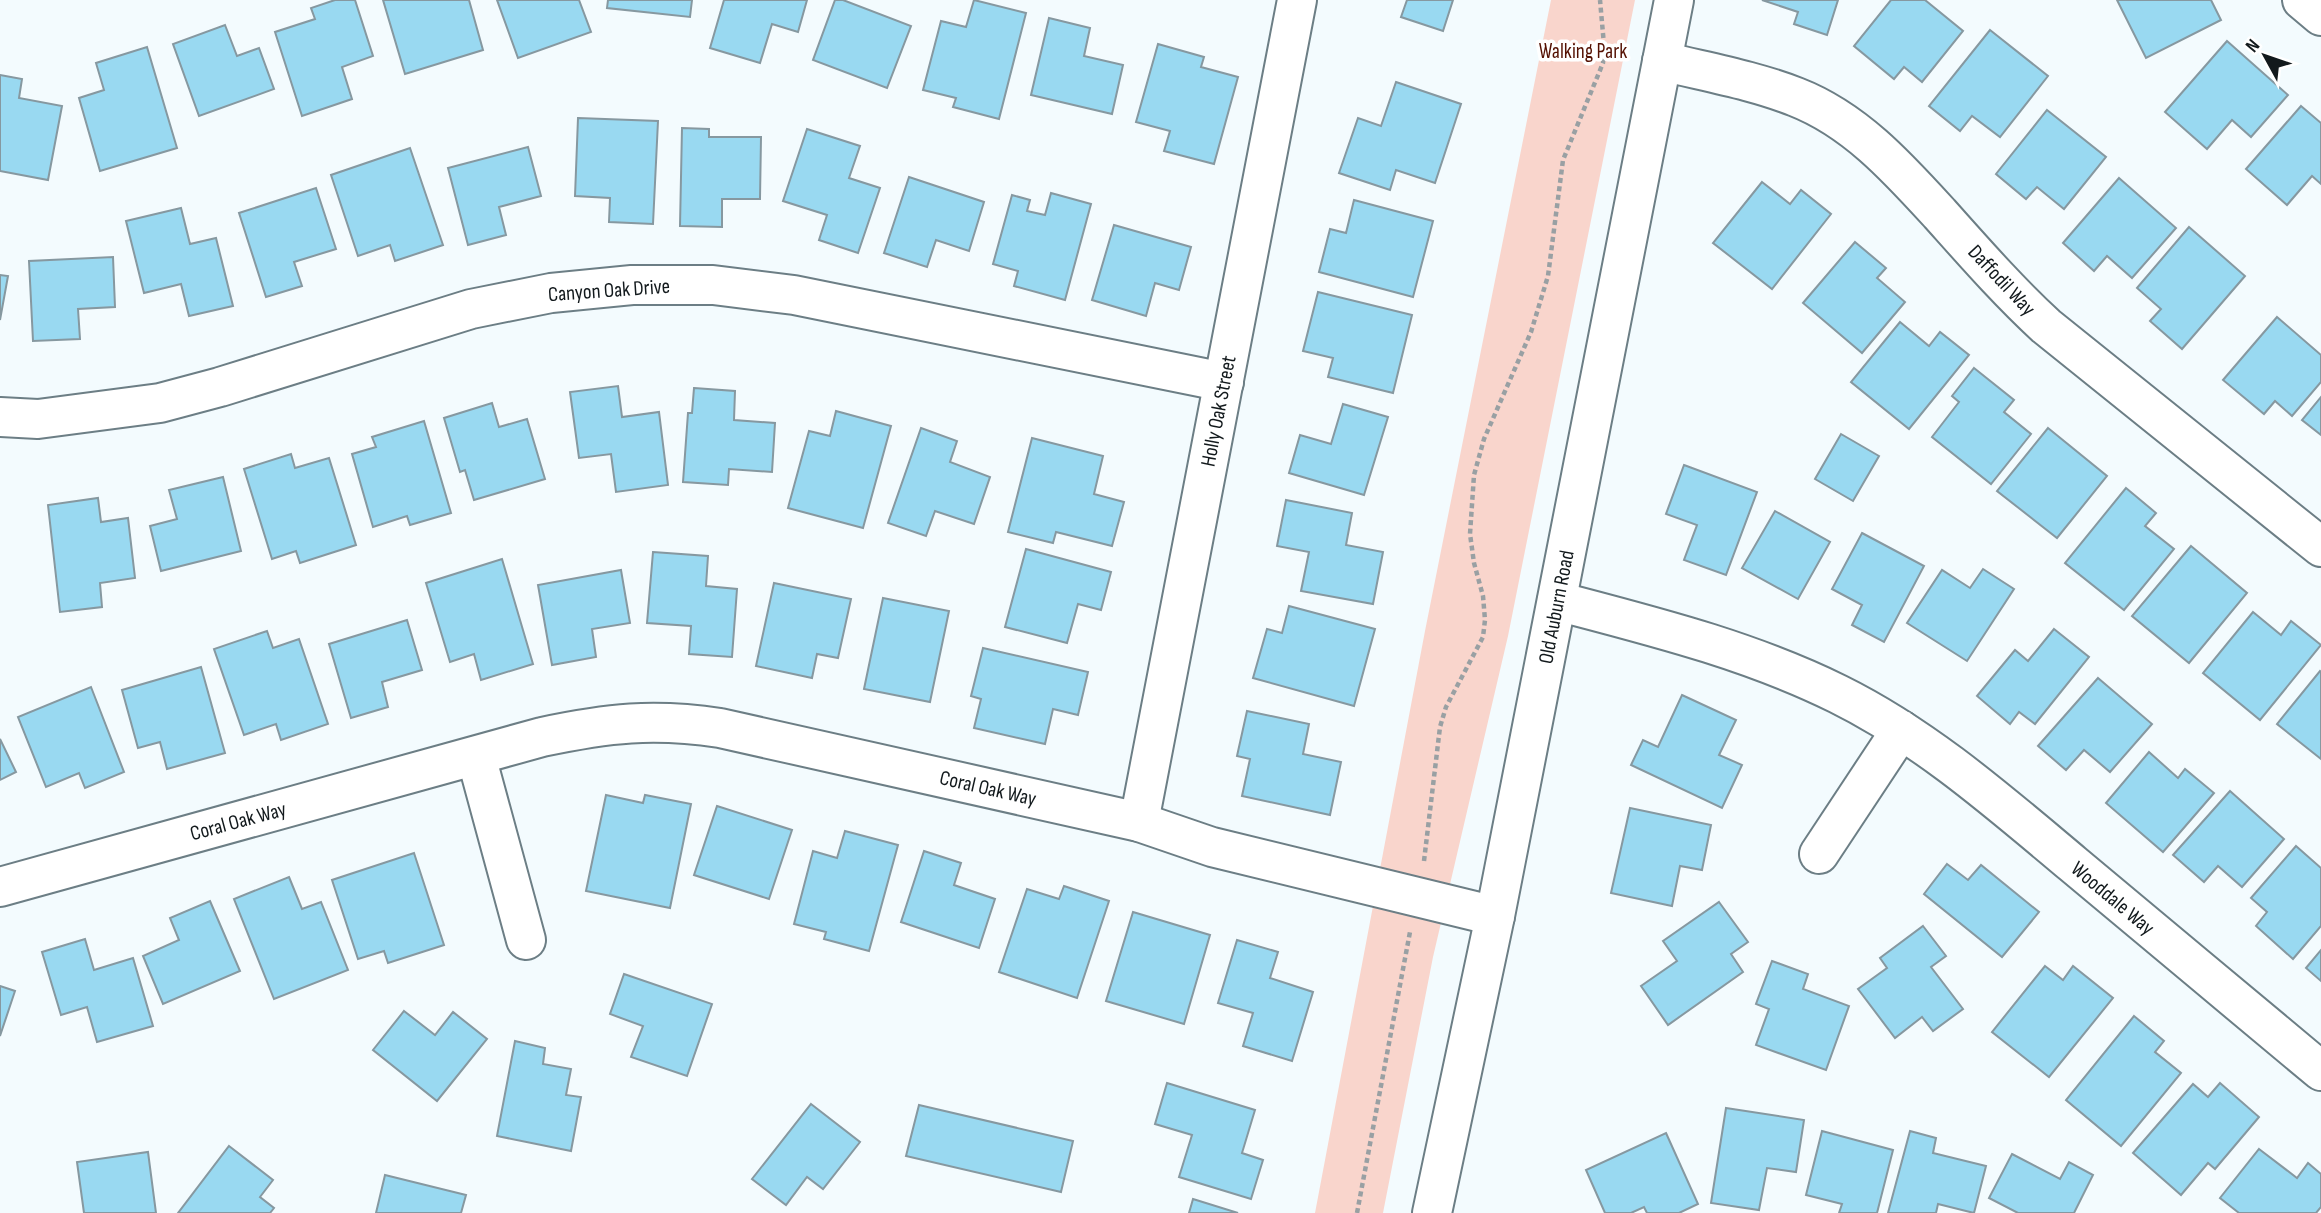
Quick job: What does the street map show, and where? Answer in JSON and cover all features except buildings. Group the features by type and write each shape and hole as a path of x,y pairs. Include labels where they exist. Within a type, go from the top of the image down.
{"street":[{"name":"Holly Oak Street","path":"1139,822 1297,0"},
{"name":"Old Auburn Road","path":"1432,1213 1557,601 1674,0"},
{"path":"2302,0 2321,16"},
{"name":"Daffodil Way","path":"1662,61 1798,97 1861,136 1891,160 2021,303 2046,326 2321,547"},
{"name":"Canyon Oak Drive","path":"0,417 38,419 160,403 471,310 551,293 632,285 713,285 794,295 1224,382"},
{"name":"Wooddale Way","path":"1557,601 1675,632 1740,653 1840,695 1901,730 1997,801 2321,1071"},
{"name":"Coral Oak Way","path":"0,887 542,737 614,723 686,723 720,727 1139,822 1212,847 1494,916"},
{"path":"1819,854 1901,730"},
{"path":"476,756 526,940"}],"path":[{"path":"1357,1213 1424,859 1440,727 1446,707 1483,637 1483,596 1470,534 1474,475 1484,439 1531,332 1548,276 1563,160 1603,63 1600,0"}],"green space":[{"name":"Walking Park","path":"1551,0 1635,0 1508,636 1433,957 1383,1213 1315,1213 1425,631"}]}
